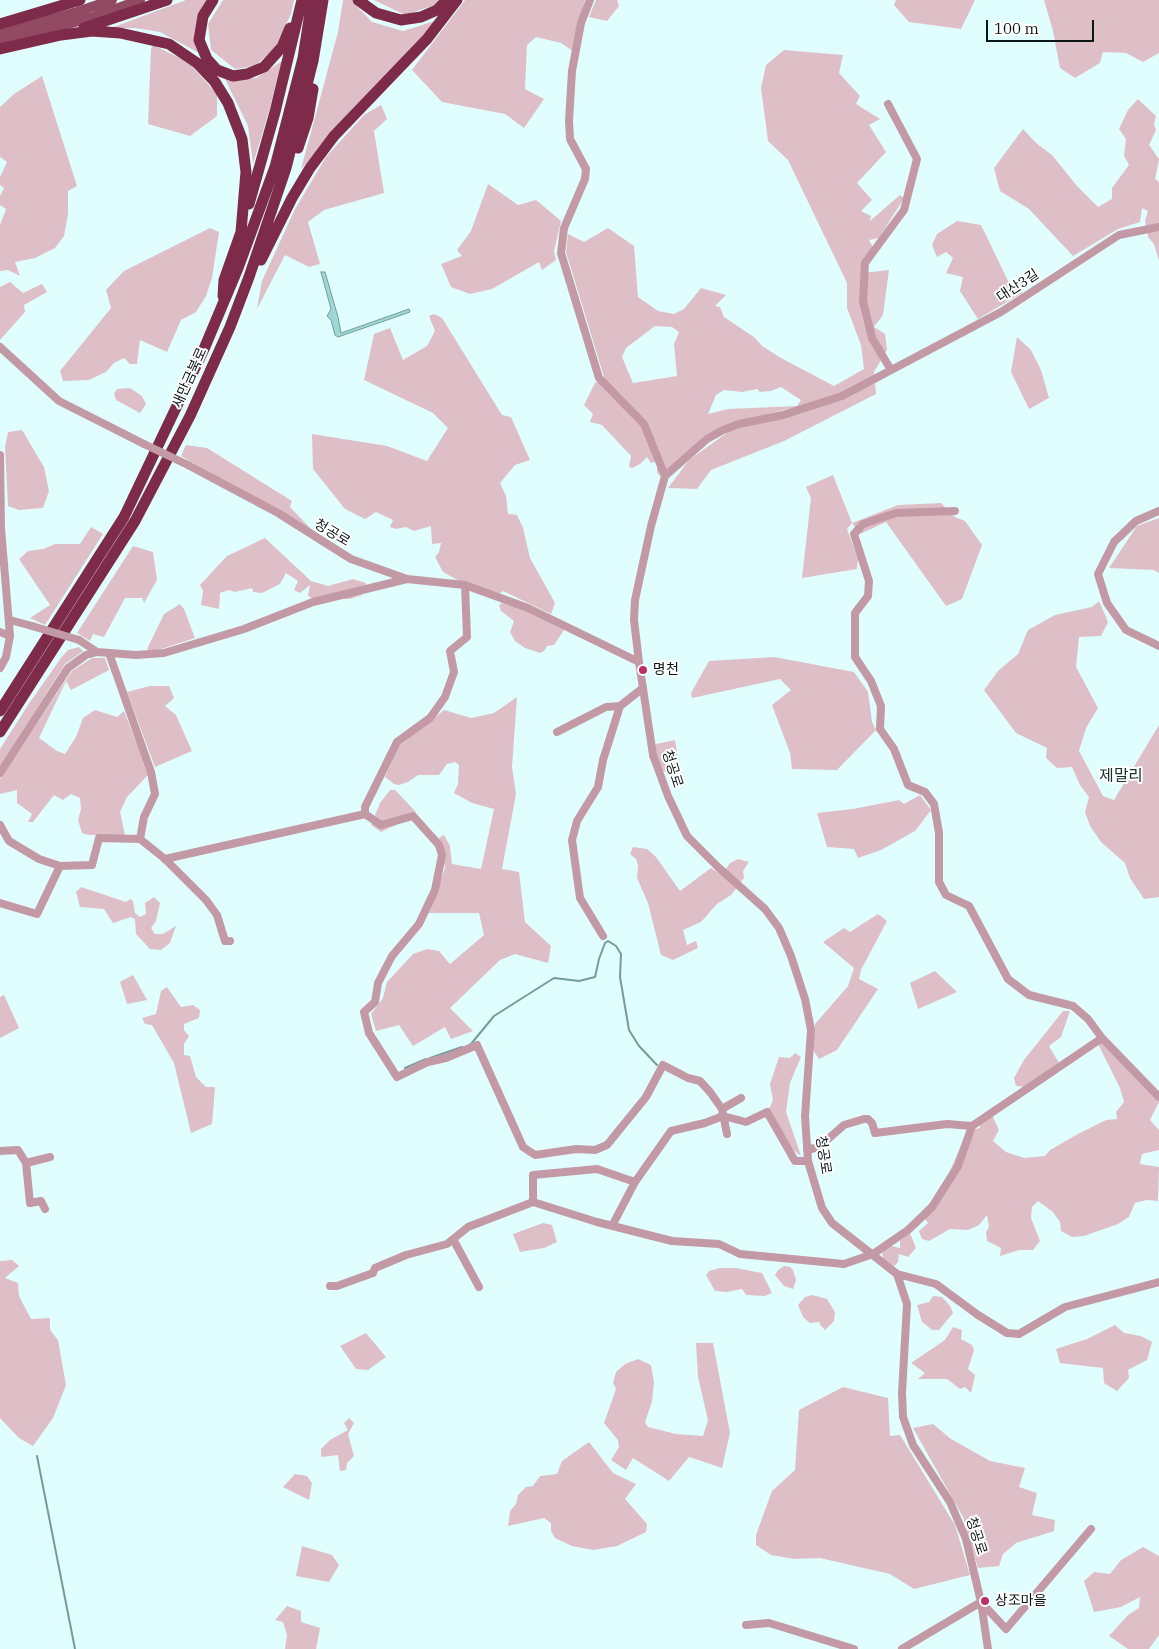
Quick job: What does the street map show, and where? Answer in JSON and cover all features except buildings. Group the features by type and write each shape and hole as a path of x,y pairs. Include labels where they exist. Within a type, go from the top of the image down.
{"highway":[{"path":"47,9 64,0"},
{"path":"0,24 80,0"},
{"path":"0,49 61,35 166,0"},
{"path":"213,0 203,16 199,40 206,59 217,70 232,76 247,74 264,67 282,47 300,0"},
{"path":"222,306 224,280 241,232 275,112 300,0"},
{"name":"새만금북로","path":"0,712 124,517 204,349 238,268 275,167 303,58 312,0"},
{"name":"새만금북로","path":"0,732 135,521 190,416 230,327 286,168 313,60 323,0"},
{"path":"230,327 241,310 258,266 308,118 328,0"},
{"path":"358,0 376,13 402,20 421,17 437,10 447,0"},
{"path":"258,266 297,191 334,136 427,39 457,0"},
{"path":"61,35 92,31 120,33 169,44 197,63 215,82 228,102 242,139 246,172 241,232"}],"main road":[{"path":"0,33 77,12 112,0"},
{"path":"0,42 94,17 140,0"}],"street":[{"path":"590,0 581,23 572,72 569,121 570,139 586,169 585,179 564,228 561,253 599,378 644,424 666,476"},
{"path":"888,104 917,159 904,210 865,263 863,301 867,319 872,338 891,370"},
{"name":"대산3길","path":"666,476 707,439 723,430 739,424 782,415 842,396 1001,312 1120,235 1159,227"},
{"name":"청공로","path":"0,347 59,401 188,465 278,513 351,559 407,578 465,585 528,608 639,662"},
{"path":"0,455 1,528 10,620 10,636 6,657 0,668"},
{"name":"청공로","path":"666,476 651,526 635,600 634,620 653,755 668,796 687,836 718,868 765,909 778,928 792,956 805,998 811,1030 805,1116 808,1161 822,1208 832,1223 897,1274 907,1304 902,1393 904,1416 913,1445 954,1509 966,1539 981,1602 988,1649"},
{"path":"955,511 896,513 863,524 854,534 869,581 868,596 855,613 855,656 871,681 881,706 880,729 894,749 908,785 925,792 934,804 939,833 939,882 946,896 970,906 1008,979 1029,995 1073,1006 1088,1019 1102,1038 1159,1098"},
{"path":"1159,511 1136,521 1114,542 1098,574 1107,603 1126,630 1159,646"},
{"path":"0,772 68,668 86,654 97,652 136,655 164,653 244,629 313,602 407,578"},
{"path":"365,814 365,807 397,742 430,718 445,697 454,672 450,651 467,637 465,585"},
{"path":"10,620 79,640 97,652"},
{"path":"0,632 10,636"},
{"path":"109,653 151,772 155,794 144,816 140,839"},
{"path":"557,732 606,707 620,706 643,688"},
{"path":"603,936 580,898 572,840 577,822 598,787 620,706"},
{"path":"166,859 365,814 381,825 413,816 439,844 442,855 435,890 419,924 392,956 378,983 375,1002 364,1012 369,1032 397,1077 428,1062 446,1058 478,1045 523,1147 535,1155 576,1150 595,1150 608,1144 646,1097 663,1065 688,1078 700,1081 710,1092 722,1112 728,1134"},
{"path":"0,825 9,841 39,859 60,866 92,865 99,838 140,839 166,859 218,915 225,941 230,941"},
{"path":"0,903 37,914 60,866"},
{"path":"330,1286 337,1286 373,1273 375,1268 406,1255 447,1244 468,1227 533,1202 612,1226 672,1241 719,1244 740,1254 794,1261 844,1264 873,1254 908,1230 932,1207 958,1166 972,1126 1102,1038"},
{"path":"612,1226 635,1182 671,1131 705,1123 741,1098"},
{"path":"722,1112 746,1122 767,1112 795,1161 808,1161"},
{"path":"807,1150 818,1147 844,1125 864,1119 868,1119 872,1123 875,1133 947,1124 972,1126"},
{"path":"0,1151 18,1150 26,1163 30,1203 41,1201 45,1209"},
{"path":"26,1163 50,1157"},
{"path":"533,1202 533,1175 597,1169 635,1182"},
{"path":"453,1239 479,1287"},
{"path":"897,1274 936,1284 978,1315 1007,1333 1019,1334 1065,1307 1159,1282"},
{"path":"902,1649 981,1602 1006,1629 1091,1529"},
{"path":"746,1625 769,1623 854,1649"}],"shaded area":[{"path":"186,0 209,0 199,53 160,32 135,28 111,28"},
{"path":"223,0 294,0 291,14 275,48 255,66 235,69 211,50 208,24"},
{"path":"343,0 351,0 372,22 403,31 438,20 301,169 338,32"},
{"path":"374,0 439,0 435,5 405,15"},
{"path":"465,0 585,0 573,51 561,43 536,37 527,45 525,89 544,99 524,128 505,114 442,102 412,70"},
{"path":"596,0 617,0 619,6 607,21 589,17"},
{"path":"896,0 975,0 961,29 909,22 894,5"},
{"path":"1044,0 1159,0 1159,53 1143,62 1126,53 1103,52 1100,63 1075,78 1060,68 1053,31"},
{"path":"153,45 188,62 217,94 217,116 190,136 148,124 151,49"},
{"path":"784,50 843,55 839,73 860,96 856,104 880,119 869,125 886,152 857,183 872,200 861,211 871,216 870,221 900,195 904,198 879,238 869,240 874,249 863,273 889,270 883,315 874,327 885,334 887,350 874,372 876,394 784,441 711,470 697,489 668,488 689,460 728,432 791,408 723,426 660,476 657,472 657,466 660,460 651,463 647,457 640,464 632,468 629,467 631,456 602,425 590,422 593,414 584,405 595,383 604,377 566,252 568,234 584,242 608,228 634,246 638,297 658,311 674,314 684,309 701,288 726,295 715,306 720,307 724,317 781,358 834,386 864,369 861,345 847,308 847,283 788,160 768,141 761,88 766,65","holes":["655,326 672,327 679,332 674,344 677,376 633,383 622,357 626,348","781,387 801,400 797,406 728,409 708,414 716,395 724,390 742,392 757,389 760,392 771,391"]},
{"path":"282,61 253,164 248,126 225,79 256,78"},
{"path":"42,76 77,186 68,191 68,214 64,236 55,248 35,258 15,262 20,276 8,270 0,271 0,225 6,209 0,205 0,196 4,188 0,185 0,177 7,162 0,157 0,107 14,94"},
{"path":"1138,99 1156,116 1154,125 1156,130 1149,145 1159,159 1155,179 1159,182 1159,261 1154,244 1148,237 1145,221 1148,211 1142,208 1140,222 1118,229 1073,256 1029,209 1000,191 994,168 1023,129 1036,143 1052,155 1077,186 1098,207 1112,199 1112,188 1129,165 1124,156 1126,139 1119,129 1128,110"},
{"path":"381,105 387,119 374,131 384,193 324,210 308,222 320,264 309,267 285,255 257,309 262,281 294,211 326,157 364,115"},
{"path":"488,184 518,205 536,200 561,221 554,251 556,260 542,270 539,262 492,289 470,294 451,287 441,264 462,256 457,250 471,231"},
{"path":"957,221 981,225 1010,285 1022,285 1022,293 978,319 960,291 963,277 946,273 953,258 946,252 937,257 932,245 937,234"},
{"path":"210,228 219,232 212,278 206,296 196,312 181,320 167,352 140,340 137,364 130,364 124,358 114,363 106,372 89,380 63,381 60,371 111,308 106,290 124,271"},
{"path":"10,282 23,293 42,284 47,292 24,305 25,312 0,340 0,287"},
{"path":"434,314 442,318 502,415 511,417 530,460 515,465 500,483 506,496 508,514 517,515 523,528 530,558 555,603 551,614 503,591 499,594 463,583 443,572 435,557 439,552 441,543 432,544 431,526 414,531 406,527 396,529 390,527 393,520 376,512 365,519 345,509 313,469 312,434 387,446 427,461 448,428 433,413 364,380 374,334 390,328 403,360 427,346 435,331 429,316"},
{"path":"1017,337 1031,350 1041,370 1049,398 1029,409 1011,372"},
{"path":"130,388 142,396 146,404 140,413 116,400 114,394 117,389"},
{"path":"22,430 44,467 49,491 43,508 19,510 8,506 5,447 8,432"},
{"path":"186,445 207,448 292,501 290,507 314,532 181,456"},
{"path":"833,475 852,523 847,529 858,559 857,569 802,578 811,498 806,487"},
{"path":"941,503 955,517 965,521 982,545 962,599 946,606 886,522 860,534 852,523 898,505"},
{"path":"1159,518 1159,573 1154,570 1109,568 1137,526"},
{"path":"91,527 103,534 45,625 30,618 50,605 19,559 28,551 43,549 55,544 80,544"},
{"path":"265,538 311,581 328,586 353,579 366,583 362,595 350,599 314,599 308,596 310,585 300,593 294,590 298,581 286,573 280,584 262,593 253,592 252,588 235,592 229,590 220,593 219,609 201,605 203,591 200,585 227,556"},
{"path":"133,546 153,552 157,580 144,603 142,598 125,598 104,637 93,634 90,641 77,633"},
{"path":"1099,601 1108,622 1101,636 1079,637 1076,667 1098,708 1086,728 1079,751 1103,796 1114,800 1159,725 1159,897 1144,899 1130,878 1125,863 1101,842 1090,826 1085,812 1089,797 1080,785 1072,767 1057,768 1046,758 1047,748 1016,733 984,690 998,671 1018,654 1028,630 1055,615 1092,607"},
{"path":"502,603 531,612 564,630 554,645 547,646 540,653 525,648 515,641 510,632 514,621 501,611 499,605"},
{"path":"180,604 184,609 195,638 152,652 147,649 164,614"},
{"path":"79,647 83,651 65,664 0,767 0,749 28,705 68,650"},
{"path":"774,657 854,672 868,692 872,722 876,730 837,770 792,769 790,753 772,705 791,690 780,679 692,698 691,693 709,661"},
{"path":"92,658 105,658 109,670 71,690 66,681 39,738 57,751 65,754 76,737 83,718 95,710 117,717 124,711 149,774 127,797 120,812 125,835 89,835 82,833 78,820 81,809 80,798 71,794 63,800 54,795 33,822 28,822 32,814 17,803 17,790 0,794 0,779 72,671"},
{"path":"150,686 169,686 174,698 165,706 176,715 192,751 155,767 127,692"},
{"path":"517,697 512,767 516,794 502,869 519,872 525,922 551,946 548,963 515,954 500,960 450,1008 473,1031 451,1039 445,1027 413,1046 399,1025 376,1031 371,1014 383,998 387,982 413,954 427,949 439,951 450,964 484,935 479,913 429,913 445,868 439,838 444,835 450,846 452,864 481,869 494,809 472,803 454,793 458,784 459,765 455,762 447,764 439,775 418,775 408,782 399,785 394,784 385,777 398,747 444,710 471,718 494,713"},
{"path":"675,740 679,764 669,773 654,768 649,757 650,750 656,744"},
{"path":"390,790 395,790 416,812 406,815 400,823 381,832 371,825 380,803"},
{"path":"920,795 931,810 915,831 881,850 858,858 854,849 827,847 817,813 853,809 899,800 904,804"},
{"path":"633,847 647,849 656,857 680,891 711,868 722,875 730,863 738,859 749,862 743,871 744,878 731,895 717,904 701,922 683,930 687,945 696,941 698,948 673,960 661,955 648,903 637,878 638,865 636,859 630,854"},
{"path":"81,887 126,902 130,899 133,901 135,913 140,917 146,914 145,903 154,897 160,903 156,921 151,928 155,934 163,934 176,926 170,943 161,950 150,949 136,934 135,919 131,917 113,923 104,909 80,907 76,892"},
{"path":"878,914 887,921 861,970 859,979 878,989 837,1050 819,1059 813,1050 815,1024 848,986 854,968 823,942 844,928 850,932"},
{"path":"935,971 957,992 918,1009 910,983"},
{"path":"133,975 147,1000 127,1004 120,982"},
{"path":"167,987 181,1007 193,1005 200,1010 199,1018 184,1024 184,1030 189,1036 184,1044 184,1055 190,1056 196,1077 206,1087 215,1087 212,1124 191,1133 174,1063 152,1025 145,1024 142,1018 156,1014 161,991"},
{"path":"4,995 19,1028 0,1038 0,997"},
{"path":"1063,1011 1070,1011 1061,1037 1049,1046 1059,1063 1026,1087 1016,1086 1014,1078 1024,1060"},
{"path":"1102,1041 1159,1102 1150,1120 1159,1130 1159,1150 1142,1154 1140,1164 1159,1167 1158,1201 1146,1200 1135,1203 1129,1217 1118,1224 1084,1236 1072,1237 1061,1231 1060,1222 1053,1212 1038,1201 1032,1207 1031,1218 1040,1241 1033,1250 1019,1250 1000,1256 1001,1248 987,1241 986,1232 989,1227 987,1215 979,1225 968,1230 950,1229 929,1241 922,1239 919,1231 928,1223 924,1218 935,1206 967,1131 980,1128 980,1124 992,1115 999,1130 993,1141 1006,1152 1024,1158 1045,1156 1050,1150 1078,1134 1106,1120 1117,1119 1116,1112 1124,1102 1120,1088 1098,1044"},
{"path":"795,1053 801,1057 790,1083 786,1112 801,1156 792,1149 769,1109 773,1100 770,1084 779,1057 790,1058"},
{"path":"543,1223 552,1225 557,1242 544,1248 520,1252 513,1234"},
{"path":"910,1233 916,1248 908,1257 899,1254 898,1262 894,1266 883,1260 882,1251 891,1246 900,1248 900,1240"},
{"path":"12,1260 19,1266 5,1278 18,1283 19,1296 31,1319 50,1318 50,1330 58,1340 66,1385 53,1418 33,1446 19,1438 0,1418 0,1261"},
{"path":"784,1266 790,1267 793,1270 796,1280 793,1289 784,1286 775,1275"},
{"path":"720,1268 736,1268 762,1273 772,1293 765,1296 746,1295 742,1289 727,1292 715,1291 706,1275 709,1271"},
{"path":"812,1295 827,1299 835,1312 834,1321 825,1330 820,1325 820,1322 810,1323 803,1317 798,1305 805,1297"},
{"path":"933,1296 942,1297 953,1313 939,1330 932,1330 922,1322 917,1305 929,1302"},
{"path":"1115,1325 1124,1333 1141,1336 1152,1342 1147,1360 1128,1370 1129,1378 1117,1391 1104,1383 1103,1368 1060,1363 1056,1349 1087,1339"},
{"path":"953,1327 962,1330 961,1339 972,1345 974,1350 968,1369 975,1375 971,1393 965,1387 960,1389 947,1379 918,1379 925,1373 911,1363 945,1340"},
{"path":"366,1333 386,1357 368,1370 356,1369 340,1346"},
{"path":"696,1343 713,1343 730,1433 722,1468 689,1457 669,1481 633,1458 626,1470 611,1460 619,1447 618,1440 604,1423 616,1389 613,1383 616,1372 625,1364 638,1359 651,1365 654,1382 652,1402 645,1422 648,1427 676,1434 703,1436 708,1420 698,1377"},
{"path":"843,1387 888,1398 890,1436 900,1435 955,1525 970,1575 914,1589 890,1574 820,1558 794,1559 771,1555 756,1545 756,1535 772,1491 795,1470 799,1410"},
{"path":"349,1418 354,1423 348,1434 354,1456 347,1463 346,1470 340,1471 338,1455 321,1457 321,1449 330,1440 348,1430 344,1423"},
{"path":"933,1424 951,1439 990,1461 1025,1468 1019,1487 1037,1493 1032,1515 1055,1520 1054,1531 1016,1543 1003,1554 999,1566 978,1568 963,1517 913,1428"},
{"path":"589,1442 613,1473 636,1484 625,1499 647,1524 646,1532 617,1546 593,1550 572,1546 555,1538 551,1531 551,1523 544,1518 508,1526 510,1511 516,1504 518,1495 526,1487 533,1486 540,1476 557,1474 562,1461"},
{"path":"295,1474 307,1476 312,1483 309,1500 283,1487"},
{"path":"302,1546 332,1555 339,1565 329,1582 296,1576"},
{"path":"1143,1547 1159,1556 1159,1635 1149,1649 1128,1649 1109,1636 1128,1615 1139,1608 1140,1597 1121,1607 1094,1612 1084,1581 1094,1572 1110,1574 1121,1560"},
{"path":"287,1606 301,1611 301,1622 320,1628 316,1649 285,1649 287,1635 283,1622 275,1620"}],"water":[{"path":"321,272 325,272 341,333 409,309 410,312 338,337 335,335 331,320 327,316 331,309"}],"waterway":[{"path":"471,1044 494,1016 554,978 579,981 595,977 599,959 605,943 608,941 616,946 621,954 620,977 629,1030 639,1046 657,1065"},
{"path":"430,1058 462,1047"},
{"path":"405,1068 426,1059"},
{"path":"37,1456 75,1649"}],"place":[{"name":"명천","path":"643,670"},
{"name":"상조마을","path":"985,1601"}],"district":[{"name":"제말리","path":"1121,776"}]}
